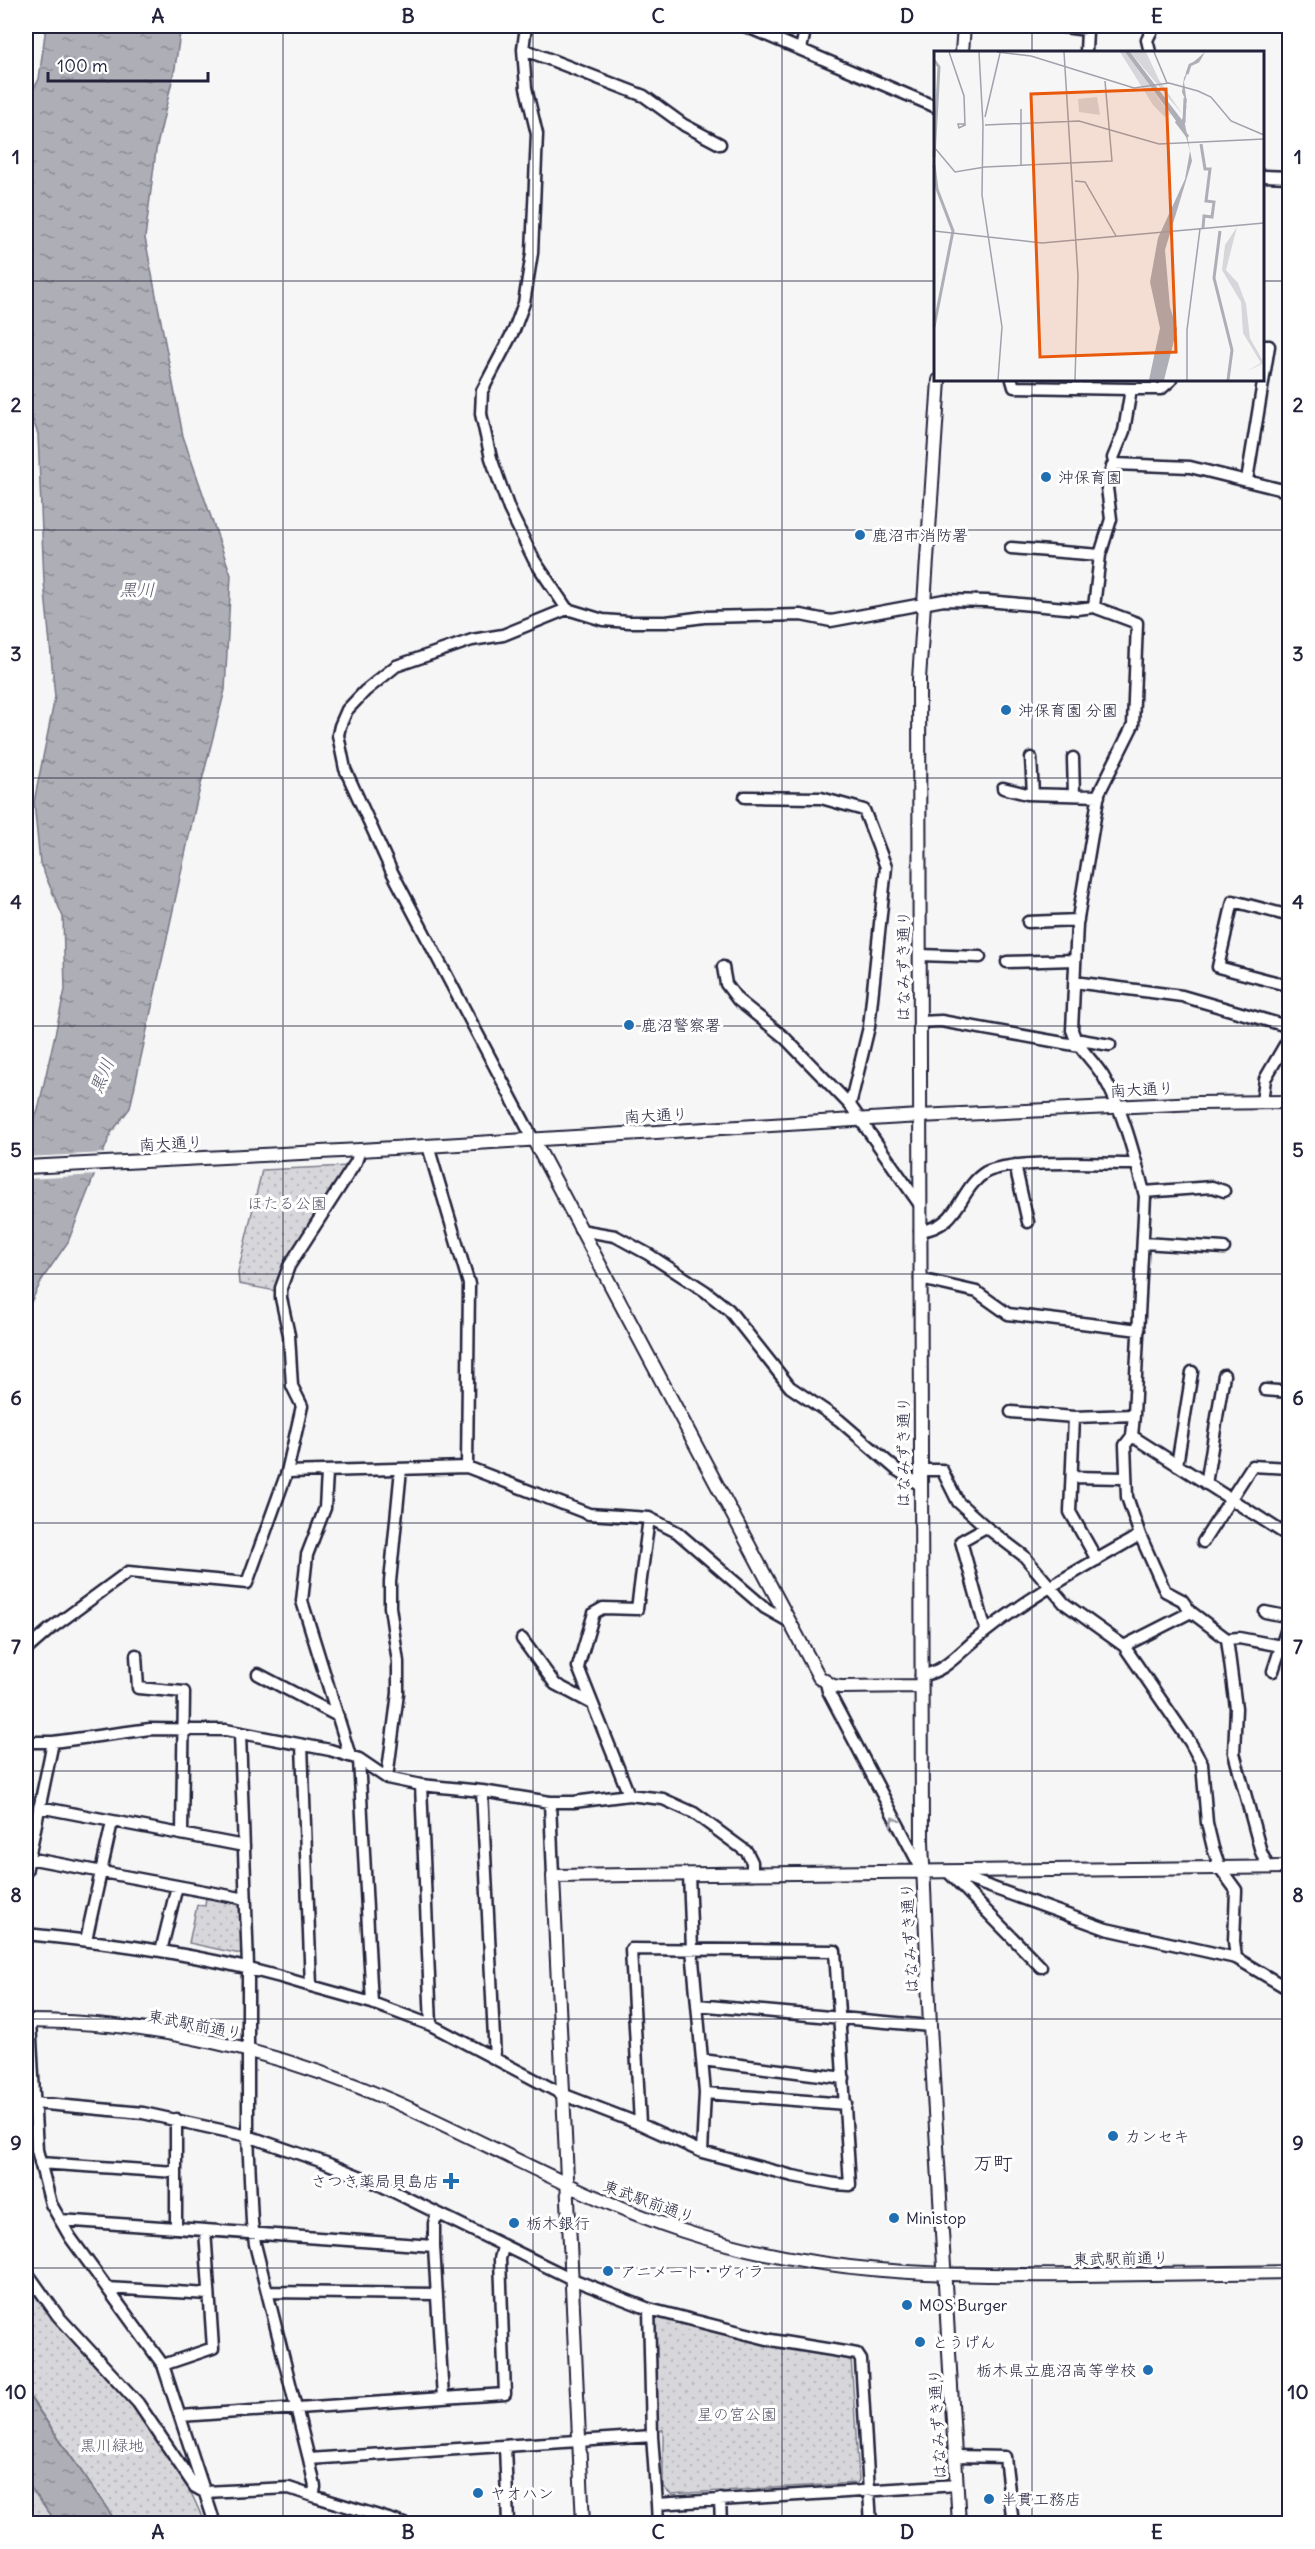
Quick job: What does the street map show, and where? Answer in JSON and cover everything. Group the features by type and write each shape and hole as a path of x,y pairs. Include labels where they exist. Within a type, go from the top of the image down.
{"street":[{"path":"526,26 523,50 526,88 537,134 532,253 524,303 514,330 482,391 481,414 491,458 509,509 534,560 567,609 603,620 629,622 666,622 704,616 801,615 831,621 944,600 987,601 1077,609 1094,607 1137,623 1133,725 1099,796 1078,920 1074,960 1072,1030 1077,1042 1103,1077 1116,1106 1137,1164 1144,1192 1134,1415 1132,1436 1125,1445 1127,1497 1140,1535 1166,1591 1182,1600 1191,1612 1227,1639 1239,1638 1281,1646"},
{"path":"745,26 934,106"},
{"path":"801,49 806,26"},
{"path":"962,51 964,26"},
{"path":"1057,26 1087,30 1086,51"},
{"path":"1150,51 1147,40 1154,26"},
{"path":"523,50 644,96 684,125 720,144"},
{"path":"1264,176 1290,177"},
{"path":"1264,346 1269,346 1264,375"},
{"name":"はなみずき通り","path":"939,381 919,679 922,1872 959,2523"},
{"path":"1012,381 1014,387 1131,389 1161,389 1171,381"},
{"path":"1246,480 1263,381"},
{"path":"1115,464 1113,458 1124,431 1131,389"},
{"path":"1094,607 1100,555 1111,519 1107,488 1108,476 1115,464 1190,467 1271,488 1290,490"},
{"path":"1011,548 1100,555"},
{"path":"567,609 503,635 472,640 396,666 347,710 338,735 345,769 386,860 814,1670 826,1683 848,1732 922,1872"},
{"path":"1031,758 1033,794"},
{"path":"1073,758 1074,795"},
{"path":"1003,788 1033,794 1099,796"},
{"path":"745,797 821,798 864,810 886,867 869,1027 850,1105"},
{"path":"1290,916 1233,900 1218,967 1290,986"},
{"path":"1028,922 1078,920"},
{"path":"920,955 980,957"},
{"path":"1007,962 1074,960"},
{"path":"723,968 726,984 738,1000 784,1037 850,1105 920,1205"},
{"path":"1074,982 1182,996 1290,1027"},
{"path":"920,1023 941,1021 1110,1045"},
{"path":"1262,1102 1265,1079 1290,1036"},
{"name":"南大通り","path":"26,1167 360,1150 920,1116 1116,1106 1290,1102"},
{"path":"428,1146 469,1284 467,1467"},
{"path":"26,1650 49,1630 128,1572 247,1583 287,1473 302,1406 292,1386 289,1335 281,1288 289,1266 356,1162 360,1150"},
{"path":"920,1231 936,1229 986,1172 1015,1165 1137,1164"},
{"path":"1015,1165 1028,1222"},
{"path":"1144,1192 1212,1187 1224,1191"},
{"path":"580,1230 615,1236 648,1254 705,1291 729,1310 790,1387 839,1420 897,1470 920,1485"},
{"path":"1143,1243 1224,1248"},
{"path":"920,1279 976,1292 1008,1314 1139,1330"},
{"path":"1177,1465 1192,1372"},
{"path":"1206,1484 1224,1375"},
{"path":"1265,1390 1290,1392"},
{"path":"1011,1412 1074,1417 1134,1415"},
{"path":"1074,1417 1070,1512 1097,1560"},
{"path":"1132,1436 1290,1537"},
{"path":"1203,1542 1252,1466 1290,1468"},
{"path":"287,1473 467,1467 589,1514 649,1518 677,1532 765,1608 788,1621"},
{"path":"387,1778 398,1693 398,1662 390,1607 390,1582 401,1469"},
{"path":"920,1470 942,1470 958,1502 1024,1556 1064,1603 1124,1646 1178,1723 1202,1764 1207,1823 1221,1868 1236,1890 1234,1941 1236,1958"},
{"path":"327,1473 325,1508 307,1555 302,1601 338,1716 355,1758 372,2003"},
{"path":"1072,1477 1125,1478"},
{"path":"629,1795 578,1667 594,1613 603,1608 637,1610 649,1518"},
{"path":"986,1527 961,1541 986,1630"},
{"path":"826,1683 841,1688 921,1680 938,1671 986,1630 1050,1587 1140,1535"},
{"path":"1124,1646 1191,1612"},
{"path":"1265,1612 1290,1618 1273,1671"},
{"path":"522,1639 555,1684 591,1703"},
{"path":"1227,1639 1236,1708 1234,1753 1261,1852 1268,1867"},
{"path":"136,1655 138,1688 184,1692 182,1834"},
{"path":"258,1674 338,1716"},
{"path":"26,1742 53,1742 150,1729 226,1730 355,1758 387,1778 421,1785 482,1791 550,1802 574,1802 629,1795 663,1799 694,1813 747,1852 752,1862 753,1874"},
{"path":"240,1733 248,1967 248,2136 253,2233 309,2459 315,2487 313,2496"},
{"path":"26,1872 53,1742"},
{"path":"302,1745 311,1986"},
{"path":"421,1785 431,2025"},
{"path":"482,1791 495,2059"},
{"path":"550,1802 583,2523"},
{"path":"39,1807 244,1846"},
{"path":"86,1940 112,1822"},
{"path":"28,1858 246,1899"},
{"path":"553,1876 1290,1867"},
{"path":"948,1872 1106,1929 1236,1958 1290,1990"},
{"path":"948,1872 1041,1967"},
{"path":"689,1875 692,1949 705,2093 702,2152"},
{"path":"161,1951 177,1886"},
{"path":"26,1934 161,1951 248,1967 372,2003 431,2025 562,2094 640,2124 702,2152 793,2176 850,2185 835,1951 631,1949 640,2124"},
{"path":"697,2005 841,2020 930,2026"},
{"path":"28,2021 37,2150 51,2204 107,2288 163,2365 215,2523"},
{"name":"東武駅前通り","path":"28,2021 91,2023 190,2038 247,2051 316,2071 394,2102 596,2200 684,2232 766,2254 854,2270 946,2276 1290,2272"},
{"path":"702,2060 844,2078"},
{"path":"705,2093 846,2104"},
{"path":"34,2103 111,2109 176,2119 248,2136 376,2183 572,2279 649,2308 771,2340 857,2354 861,2360 871,2523"},
{"path":"176,2119 176,2228"},
{"path":"40,2163 175,2172"},
{"path":"437,2214 434,2223 434,2246 443,2398"},
{"path":"60,2220 434,2246"},
{"path":"163,2365 213,2348 205,2230"},
{"path":"180,2416 505,2394 500,2259 503,2247"},
{"path":"26,2271 58,2316 138,2403 195,2487 204,2492 289,2488 366,2518 405,2523"},
{"path":"107,2288 208,2294"},
{"path":"267,2292 436,2294"},
{"path":"649,2308 652,2436 658,2523"},
{"path":"309,2459 652,2436"},
{"path":"505,2446 508,2523"},
{"path":"955,2456 1005,2457 1013,2523"},
{"path":"657,2504 957,2485"},
{"path":"720,2499 721,2523"}],"green space":[{"name":"ほたる公園","path":"348,1166 280,1275 276,1291 239,1284 238,1272 262,1170"},
{"path":"206,1896 238,1901 243,1907 245,1955 189,1943 197,1905 205,1906"},
{"name":"黒川緑地","path":"26,2281 49,2311 148,2425 188,2488 204,2523 117,2523 26,2391"},
{"name":"星の宮公園","path":"657,2316 765,2343 851,2358 859,2480 857,2483 671,2494 663,2487 663,2430 657,2431 652,2319"},
{"path":"26,2481 57,2523 26,2523"}],"water":[{"name":"黒川","path":"46,26 181,26 175,68 156,150 145,238 183,436 231,575 225,690 196,804 130,1108 111,1133 68,1242 43,1278 26,1312 26,1143 38,1110 65,990 63,917 40,863 34,802 55,697 44,582 38,434 26,402 26,103 39,79"},
{"path":"26,2392 117,2523 57,2523 26,2481"}],"pier":[{"path":"107,1153 98,1175 26,1179 26,1157"}],"place":[{"name":"沖保育園","path":"1046,477"},
{"name":"鹿沼市消防署","path":"860,535"},
{"name":"沖保育園 分園","path":"1006,710"},
{"name":"鹿沼警察署","path":"629,1025"},
{"name":"カンセキ","path":"1113,2136"},
{"name":"さつき薬局貝島店","path":"451,2181"},
{"name":"Ministop","path":"894,2218"},
{"name":"栃木銀行","path":"514,2223"},
{"name":"アニメート・ヴィラ","path":"608,2271"},
{"name":"MOS Burger","path":"907,2305"},
{"name":"とうげん","path":"920,2342"},
{"name":"栃木県立鹿沼高等学校","path":"1148,2370"},
{"name":"ヤオハン","path":"478,2493"},
{"name":"半貫工務店","path":"989,2499"}],"district":[{"name":"万町","path":"993,2163"}]}
